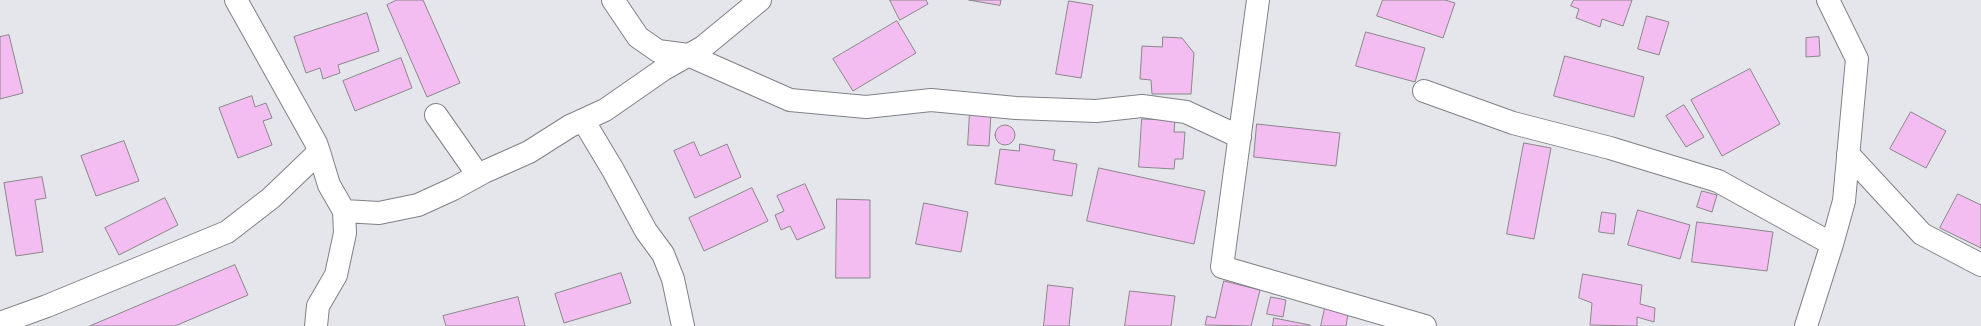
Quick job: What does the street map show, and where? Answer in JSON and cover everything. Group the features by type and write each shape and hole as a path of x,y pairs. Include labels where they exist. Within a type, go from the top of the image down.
{"street":[{"path":"236,0 316,143 329,185 344,211 345,233 336,275 318,306 316,326"},
{"path":"613,0 638,37 658,51 688,55 790,100 866,107 931,100 1016,108 1096,111 1142,106 1186,112 1240,137"},
{"path":"344,211 379,213 418,205 478,175 529,152 570,126 605,110 664,69 703,47 760,0"},
{"path":"1258,0 1222,267 1425,326"},
{"path":"1806,326 1844,201 1857,59 1828,0"},
{"path":"1424,91 1513,123 1610,148 1718,181 1832,244"},
{"path":"436,114 478,175"},
{"path":"583,120 613,170 646,231 663,254 673,279 682,326"},
{"path":"0,323 46,316 227,232 271,198 319,152"},
{"path":"1848,154 1922,234 1981,265"}],"building":[{"path":"397,0 423,0 460,83 427,97 387,5"},
{"path":"890,0 926,0 928,4 900,20"},
{"path":"969,0 1001,0 1000,5"},
{"path":"1383,0 1445,0 1455,3 1443,38 1377,16"},
{"path":"1574,0 1632,0 1623,26 1602,19 1600,27 1576,18 1579,9 1571,6"},
{"path":"1069,1 1093,5 1081,78 1056,74"},
{"path":"367,13 379,51 338,65 340,73 323,79 320,68 306,73 294,37"},
{"path":"1647,16 1669,22 1659,55 1638,49"},
{"path":"897,21 916,53 853,91 833,59"},
{"path":"1366,32 1425,48 1415,82 1356,66"},
{"path":"9,35 23,93 0,99 0,37"},
{"path":"1163,37 1182,38 1194,53 1191,94 1152,94 1151,80 1140,79 1142,46 1162,47"},
{"path":"1819,37 1820,56 1806,57 1806,38"},
{"path":"1565,56 1644,77 1634,117 1554,96"},
{"path":"401,58 412,88 355,111 343,81"},
{"path":"1750,69 1780,124 1722,156 1691,100"},
{"path":"252,96 255,107 266,103 272,118 263,121 272,145 238,158 219,108"},
{"path":"1684,105 1704,137 1686,147 1666,116"},
{"path":"970,112 991,113 989,146 968,145"},
{"path":"1911,112 1946,131 1926,168 1890,149"},
{"path":"1142,119 1175,120 1174,132 1185,132 1183,159 1175,159 1174,169 1139,167"},
{"path":"1257,124 1340,133 1336,166 1254,157"},
{"path":"1005,125 1012,128 1015,135 1012,142 1005,145 998,142 995,135 998,128"},
{"path":"124,141 139,181 96,196 81,156"},
{"path":"694,142 700,156 727,144 741,177 695,198 674,151"},
{"path":"1524,143 1551,148 1534,239 1507,234"},
{"path":"1020,144 1055,150 1053,160 1077,164 1072,196 995,184 1000,149 1019,151"},
{"path":"1099,168 1205,191 1194,244 1087,221"},
{"path":"42,177 46,198 35,200 43,252 16,256 4,183"},
{"path":"805,184 825,228 797,240 790,226 781,230 775,215 784,211 777,196"},
{"path":"752,188 768,221 704,251 689,218"},
{"path":"1702,191 1717,195 1712,212 1697,207"},
{"path":"1958,194 1981,205 1981,248 1940,228"},
{"path":"165,198 178,225 119,255 105,228"},
{"path":"837,199 870,200 870,278 836,278"},
{"path":"924,203 968,212 961,252 916,244"},
{"path":"1638,210 1690,225 1680,259 1628,245"},
{"path":"1602,212 1616,214 1614,234 1599,232"},
{"path":"1697,222 1773,232 1767,271 1692,262"},
{"path":"235,265 248,295 175,326 90,326"},
{"path":"621,273 631,303 564,323 555,294"},
{"path":"1583,274 1642,285 1640,304 1655,308 1654,322 1637,317 1637,326 1590,325 1592,303 1579,298"},
{"path":"1224,281 1260,290 1251,326 1205,325 1207,316 1215,318"},
{"path":"1048,285 1073,288 1069,326 1044,326"},
{"path":"1130,291 1175,296 1171,326 1125,326"},
{"path":"518,297 525,326 446,326 443,316"},
{"path":"1271,297 1286,300 1283,317 1267,314"},
{"path":"1325,308 1348,314 1346,326 1321,326"},
{"path":"1274,318 1310,325 1310,326 1273,326"}]}
